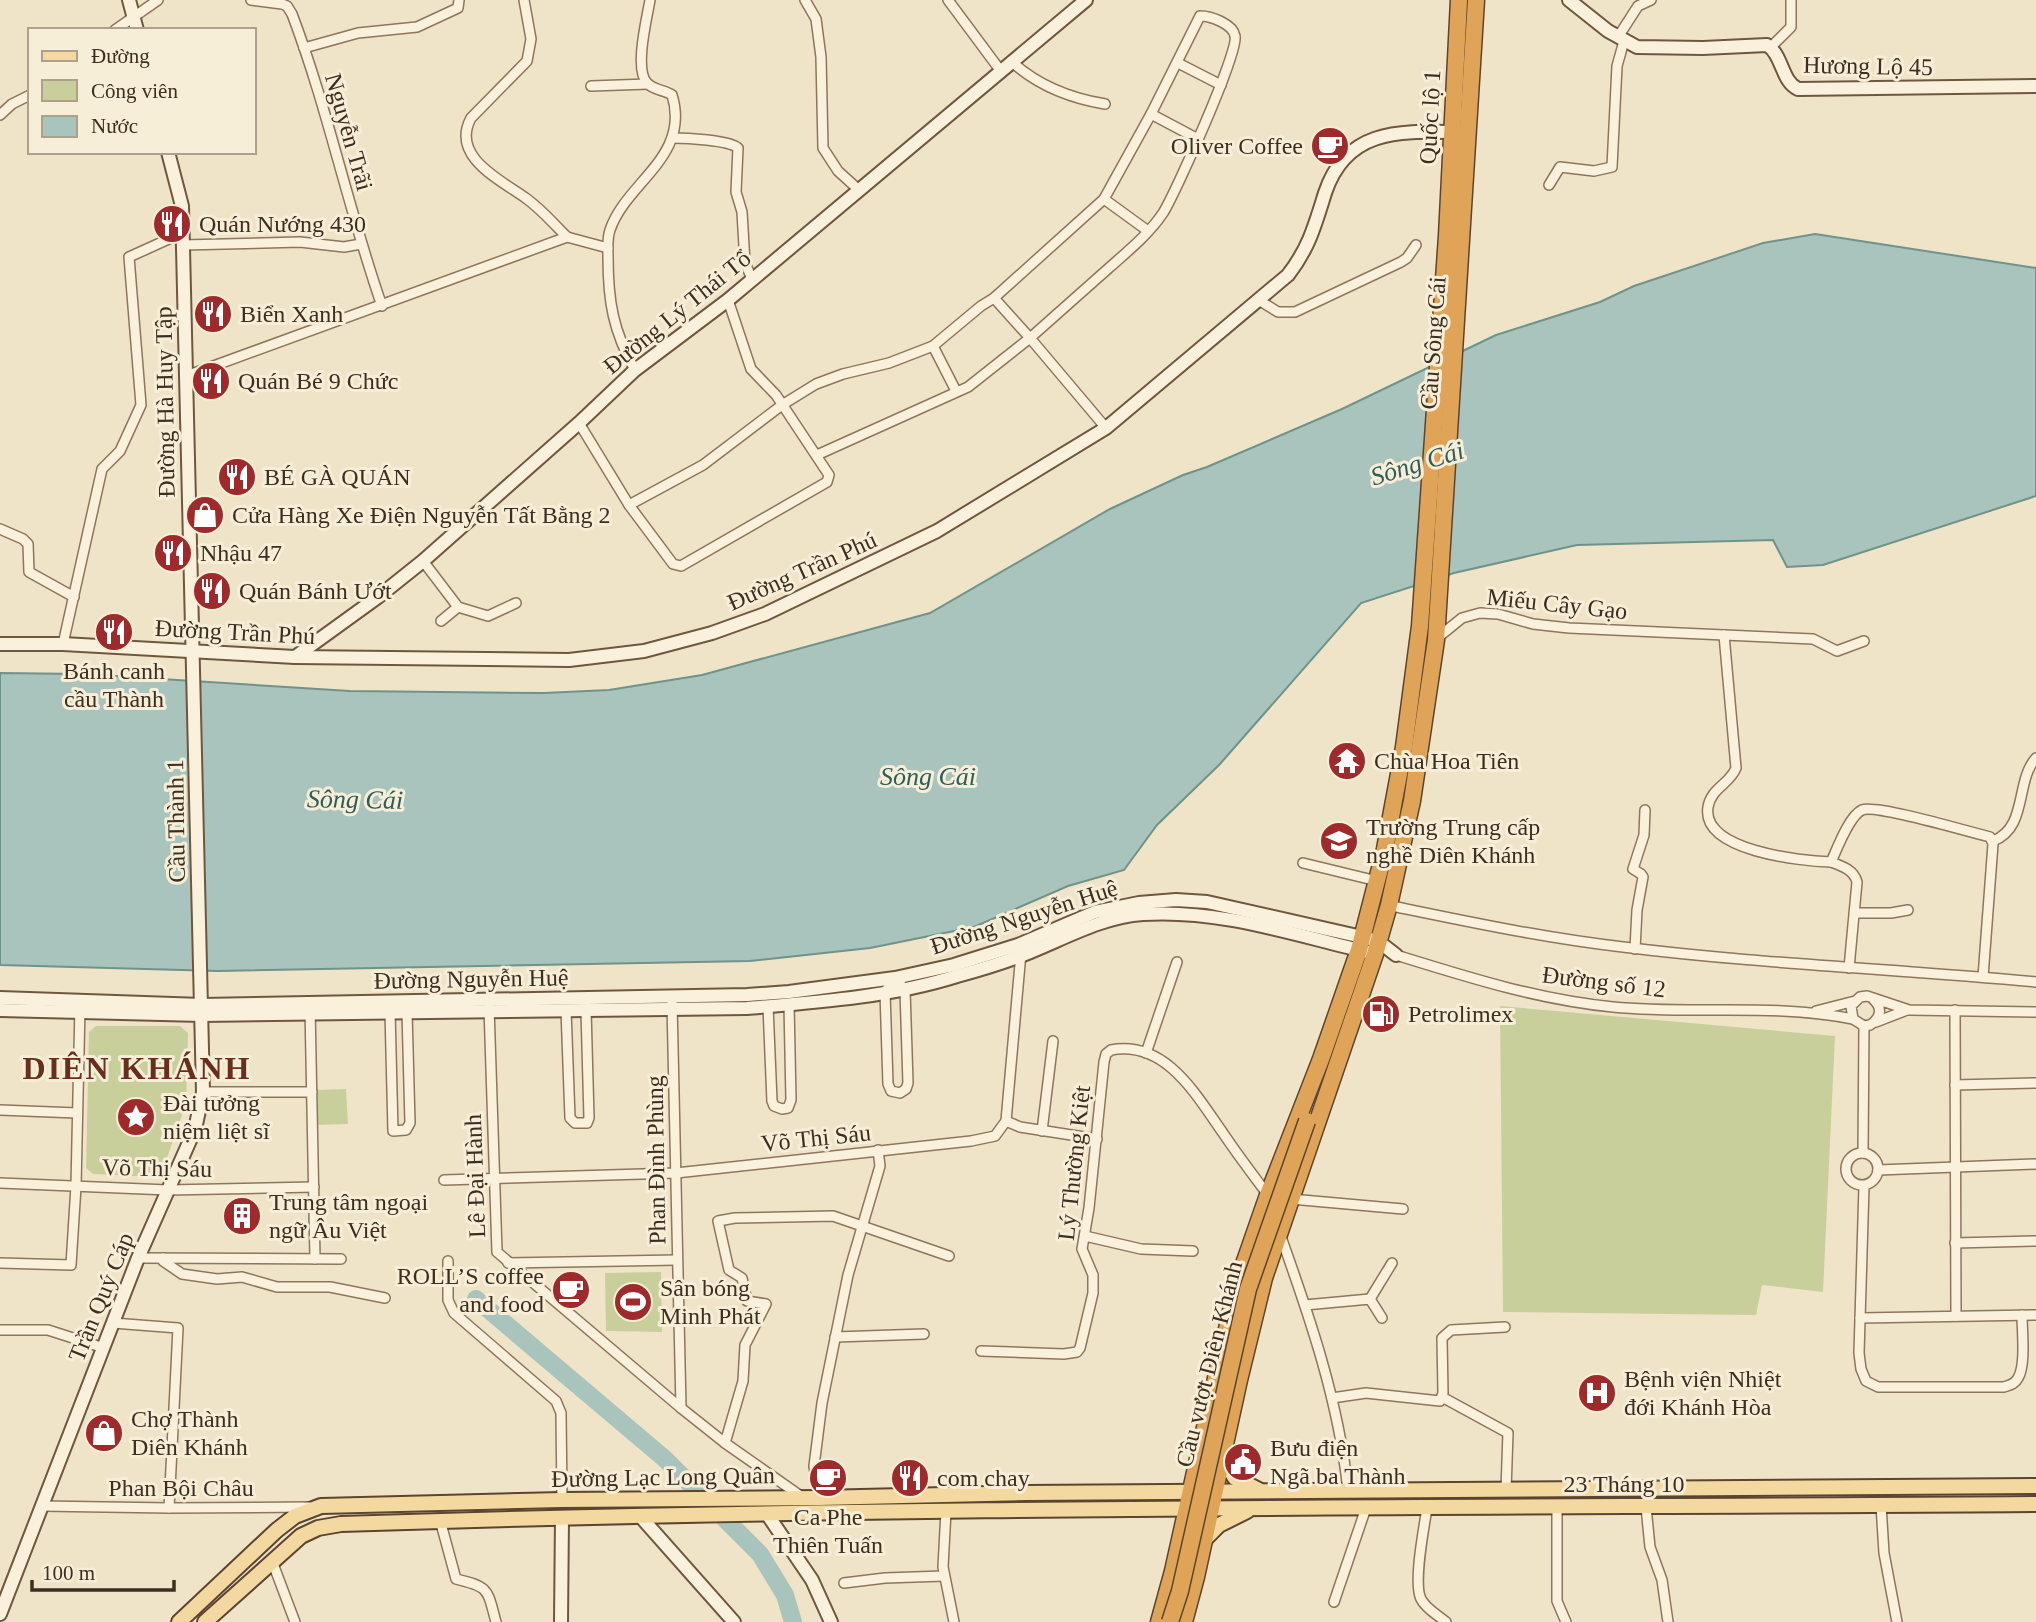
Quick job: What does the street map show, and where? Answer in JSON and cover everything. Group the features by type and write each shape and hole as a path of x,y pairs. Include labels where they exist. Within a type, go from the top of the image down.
{"highway":[{"name":"Quốc lộ 1","path":"1447,236 1459,0"},
{"name":"Quốc lộ 1","path":"1463,230 1476,0"},
{"name":"Cầu Sông Cái","path":"1431,631 1463,230"},
{"name":"Cầu Sông Cái","path":"1431,631 1447,236"},
{"path":"1368,945 1372,901 1431,631"},
{"path":"1159,1622 1237,1284 1268,1195 1329,1062 1368,945 1389,905 1412,801 1431,631"},
{"path":"1184,1622 1205,1539 1252,1321 1279,1233 1328,1095 1329,1062"},
{"name":"Cầu vượt Diên Khánh","path":"1170,1622 1248,1289 1329,1062"}],"main road":[{"path":"1222,1457 1235,1478 1264,1492"},
{"name":"23 Tháng 10","path":"1213,1501 1264,1492 2036,1486"},
{"name":"Đường Lạc Long Quân","path":"179,1622 286,1522 305,1511 321,1506 562,1500 1190,1492 1213,1501"},
{"name":"Đường Lạc Long Quân","path":"205,1622 300,1536 326,1526 562,1517 1186,1509 1213,1501"},
{"name":"23 Tháng 10","path":"1213,1501 1255,1508 2036,1504"},
{"path":"1205,1539 1219,1525 1255,1508"}],"street":[{"path":"129,0 136,23 159,0"},
{"name":"Nguyễn Trãi","path":"251,0 287,6 292,13 323,106 360,244 382,306"},
{"path":"304,48 358,33 417,27 458,8 459,0"},
{"path":"524,0 531,39 529,55 517,74 471,118 465,129 466,144 482,166 496,179 527,199 567,237 608,248"},
{"path":"648,84 643,75 642,59 650,0"},
{"path":"805,0 816,19 821,57 823,148 838,171 860,191"},
{"path":"948,0 1006,66 1055,91 1105,104"},
{"name":"Đường Lý Thái Tổ","path":"295,657 423,561 635,370 728,300 1086,0"},
{"name":"Hương Lộ 45","path":"1569,0 1621,39 1637,47 1703,48 1763,44 1771,47 1791,84 1798,89 2036,86"},
{"path":"1549,185 1557,169 1563,167 1579,171 1604,170 1612,166 1621,39 1638,6 1651,0"},
{"path":"1771,47 1791,27 1791,0"},
{"path":"629,505 704,465 782,405 827,379 889,363 933,346 994,298 1104,199 1178,64 1200,16 1230,27 1235,35 1235,45 1221,85 1163,213 1148,231 1030,338 976,382 817,455"},
{"path":"1178,64 1221,85"},
{"path":"591,86 648,84 668,92 673,97 672,138 664,155 608,233 608,292 611,312 617,334 635,370"},
{"path":"0,115 28,95"},
{"path":"1151,114 1198,139"},
{"name":"Đường Trần Phú","path":"0,644 63,644 295,657 569,660 644,651 712,633 765,614 937,531 1106,428 1283,281 1302,256 1328,184 1342,162 1356,148 1369,140 1391,133 1453,132"},
{"path":"672,138 702,138 733,144 738,148 736,192 742,212 746,263 752,279"},
{"name":"Đường Hà Huy Tập","path":"169,154 182,206 193,652"},
{"path":"1104,199 1148,231"},
{"path":"186,376 567,237"},
{"path":"63,644 102,469 120,451 141,405 129,257 183,239 300,242 344,247 360,244"},
{"path":"1260,301 1278,312 1294,312 1401,262 1416,245"},
{"path":"994,298 1106,428"},
{"path":"579,423 629,505 673,564 681,566 827,482 829,475 817,455 799,433 782,405 751,369 728,300"},
{"path":"933,346 956,391"},
{"path":"0,529 23,539 27,544 29,572 74,597"},
{"path":"423,561 458,607 488,616 516,603"},
{"path":"441,621 458,607"},
{"name":"Miếu Cây Gạo","path":"1431,631 1480,613 1499,614 1533,624 1569,628 1742,638 1813,639 1837,651 1864,641"},
{"path":"1724,635 1736,768 1710,799 1707,810 1710,825 1725,838 1760,851 1787,858 1831,862 1844,866 1857,878 1849,968"},
{"name":"Cầu Thành 1","path":"193,652 201,989"},
{"path":"1993,841 2004,836 2009,830 2022,798 2030,766 2036,758"},
{"path":"1635,948 1637,910 1643,877 1633,869 1644,835 1645,810"},
{"path":"1831,862 1853,818 1863,810 1912,818 1990,837 1993,841 1983,977"},
{"path":"1303,863 1377,881"},
{"name":"Đường Nguyễn Huệ","path":"0,1010 80,1007 202,1010 672,1003 768,1006 905,990 956,977 1020,950 1095,912 1118,906 1176,900 1208,902 1396,955"},
{"path":"1372,901 1542,934 1635,948 2036,982"},
{"path":"1855,913 1909,910"},
{"path":"1020,950 1006,1121 1042,1131 1097,1139"},
{"name":"Đường Nguyễn Huệ","path":"310,1008 407,1012 489,1005 586,1010 672,1003 789,992 895,978 1020,950"},
{"name":"Đường số 12","path":"1396,955 1492,985 1613,1007 1814,1011 1853,1019"},
{"path":"1177,962 1146,1053 1157,1057 1173,1069 1189,1086 1268,1195"},
{"path":"895,978 905,990 908,1083 906,1089 900,1093 891,1090 888,1084 885,992 895,978"},
{"name":"Trần Quý Cáp","path":"0,1614 138,1258 195,1129 203,1092 201,989"},
{"path":"1864,1026 1853,1019 1851,1006 1855,1001 1867,996 1909,1010 2036,1012"},
{"name":"Đường Nguyễn Huệ","path":"0,999 80,1007"},
{"path":"1873,999 1880,1010 1876,1022"},
{"name":"Đường số 12","path":"1814,1011 1855,1001"},
{"name":"Phan Đình Phùng","path":"672,1003 681,1408"},
{"path":"768,1006 772,1101 774,1106 782,1109 788,1108 791,1100 789,1004"},
{"name":"Lê Đại Hành","path":"489,1005 497,1252 725,1443 811,1498"},
{"path":"0,1263 71,1265 76,1186 80,1007"},
{"path":"310,1008 315,1259"},
{"path":"566,1010 570,1118 575,1123 587,1123 586,1010"},
{"path":"1864,1026 1909,1010"},
{"path":"1955,1010 1956,1316"},
{"path":"390,1012 393,1131 406,1130 410,1123 407,1012"},
{"path":"1863,1153 1864,1026"},
{"path":"1042,1131 1053,1041"},
{"name":"Lý Thường Kiệt","path":"981,1351 1064,1354 1079,1350 1094,1286 1091,1271 1082,1252 1104,1062 1106,1054 1114,1049 1146,1053"},
{"path":"1955,1084 2036,1083"},
{"path":"203,1092 312,1092"},
{"path":"0,1110 77,1113"},
{"name":"Võ Thị Sáu","path":"444,1180 676,1173 971,1141 995,1136 1006,1121"},
{"path":"811,1498 816,1434 848,1276 880,1166 878,1150"},
{"path":"1863,1153 1875,1160 1878,1170 1874,1180 1864,1185 1849,1180 1845,1170 1852,1156 1863,1153"},
{"path":"1878,1170 2036,1164"},
{"name":"Võ Thị Sáu","path":"0,1183 168,1190 314,1187"},
{"path":"1864,1185 1860,1318 1861,1369 1866,1381 1878,1387 2004,1387 2013,1384 2019,1378 2022,1366 2022,1315"},
{"path":"1292,1199 1403,1209"},
{"path":"725,1443 743,1381 745,1345 766,1304 747,1301 742,1278 729,1270 718,1221 735,1218 833,1216 949,1256"},
{"path":"1279,1233 1305,1305 1332,1398 1342,1440 1348,1491"},
{"path":"1085,1236 1141,1249 1193,1251"},
{"path":"1955,1242 2036,1241"},
{"path":"138,1258 341,1259"},
{"path":"163,1258 170,1267 182,1274 218,1279 242,1277 278,1287 330,1287 385,1298"},
{"path":"508,1263 677,1260"},
{"path":"448,1261 448,1300 454,1313 556,1401 561,1413 562,1500"},
{"path":"1370,1299 1392,1263"},
{"path":"1305,1305 1370,1299"},
{"path":"1370,1299 1382,1318"},
{"path":"1860,1318 2036,1315"},
{"path":"113,1323 178,1328 169,1508"},
{"path":"1332,1398 1366,1393 1440,1401 1442,1338 1451,1330 1505,1327"},
{"path":"0,1331 48,1330 104,1348"},
{"path":"835,1337 923,1334"},
{"path":"1442,1396 1508,1433 1506,1490"},
{"path":"1881,1505 1884,1553 1897,1622"},
{"name":"Phan Bội Châu","path":"41,1506 321,1506"},
{"path":"1557,1507 1558,1601 1566,1622"},
{"path":"1646,1507 1650,1547 1662,1580 1668,1622"},
{"path":"1334,1601 1366,1508"},
{"path":"1427,1508 1419,1593 1426,1606 1446,1622"},
{"path":"946,1511 944,1576 954,1622"},
{"path":"767,1514 812,1580 831,1622"},
{"path":"640,1516 734,1622"},
{"path":"561,1622 562,1517"},
{"path":"440,1520 456,1579 481,1585 489,1596 496,1622"},
{"path":"272,1561 295,1622"},
{"path":"844,1583 885,1578 944,1576"}],"green space":[{"path":"1500,1006 1835,1036 1823,1292 1762,1285 1756,1315 1503,1312"},
{"path":"96,1026 180,1026 188,1033 186,1104 162,1172 155,1177 93,1174 86,1168 89,1032"},
{"path":"346,1089 348,1124 317,1125 316,1090"},
{"name":"Sân bóng Minh Phát","path":"661,1272 662,1332 606,1331 605,1273"}],"water":[{"name":"Sông Cái","path":"1815,234 2036,268 2036,496 1823,565 1787,567 1773,540 1577,545 1454,573 1361,603 1220,764 1157,825 1124,870 1068,886 974,927 870,948 750,961 218,971 0,965 0,673 83,674 350,691 544,693 609,690 702,675 930,613 1110,509 1183,475 1342,409 1496,335 1600,302 1634,286 1763,243"}],"waterway":[{"path":"476,1299 665,1459 760,1554 785,1595 793,1622"}],"place":[{"name":"Oliver Coffee","path":"1330,146"},
{"name":"Quán Nướng 430","path":"172,224"},
{"name":"Biển Xanh","path":"213,314"},
{"name":"Quán Bé 9 Chức","path":"211,381"},
{"name":"BÉ GÀ QUÁN","path":"237,477"},
{"name":"Cửa Hàng Xe Điện Nguyễn Tất Bằng 2","path":"205,515"},
{"name":"Nhậu 47","path":"173,553"},
{"name":"Quán Bánh Ướt","path":"212,591"},
{"name":"Bánh canh cầu Thành","path":"114,632"},
{"name":"Chùa Hoa Tiên","path":"1347,761"},
{"name":"Trường Trung cấp nghề Diên Khánh","path":"1339,841"},
{"name":"Petrolimex","path":"1381,1014"},
{"name":"Đài tưởng niệm liệt sĩ","path":"136,1117"},
{"name":"Trung tâm ngoại ngữ Âu Việt","path":"242,1216"},
{"name":"ROLL’S coffee and food","path":"571,1290"},
{"name":"Sân bóng Minh Phát","path":"633,1302"},
{"name":"Bệnh viện Nhiệt đới Khánh Hòa","path":"1597,1393"},
{"name":"Chợ Thành Diên Khánh","path":"104,1433"},
{"name":"Bưu điện Ngã ba Thành","path":"1243,1462"},
{"name":"Ca Phe Thiên Tuấn","path":"828,1478"},
{"name":"com chay","path":"910,1478"}],"district":[{"name":"DIÊN KHÁNH","path":"137,1068"}]}
